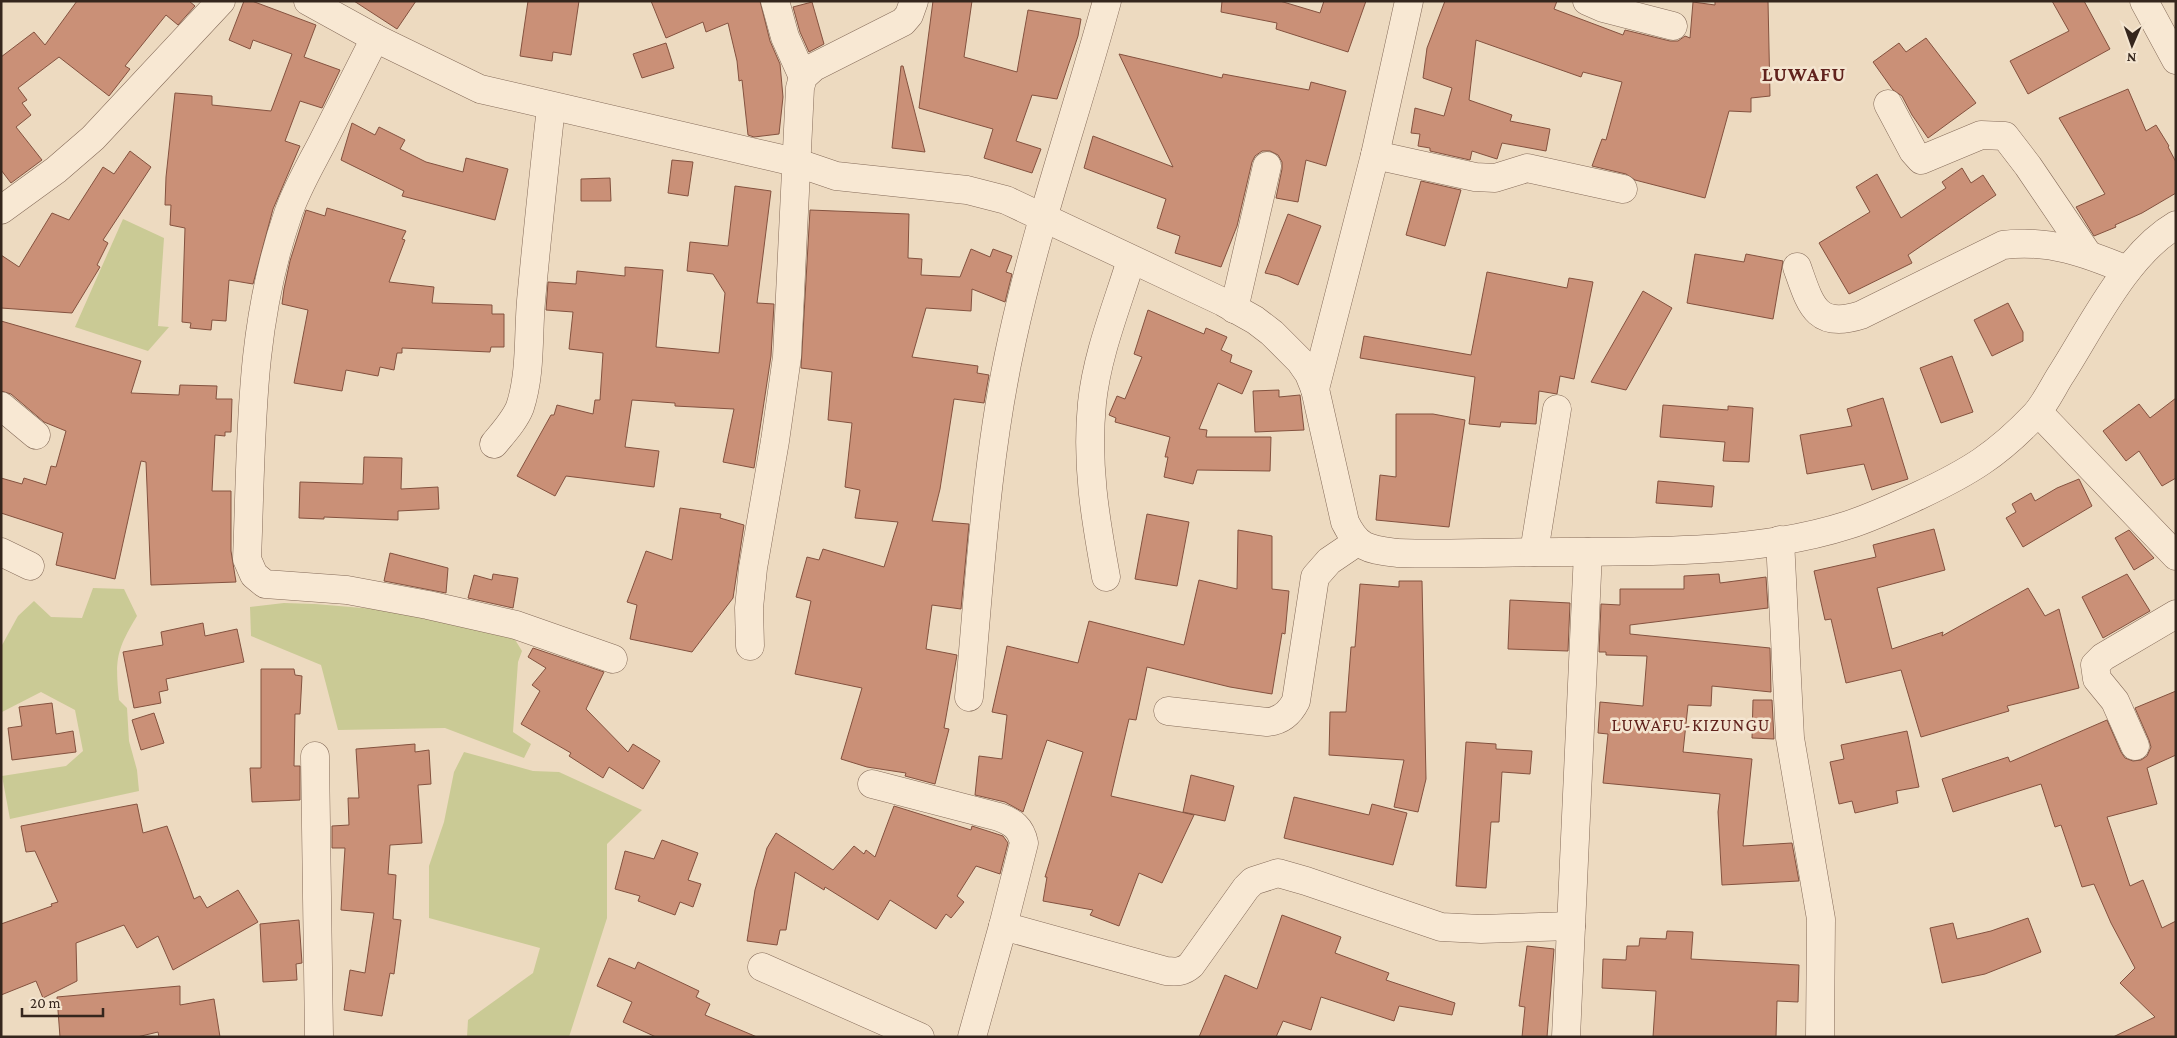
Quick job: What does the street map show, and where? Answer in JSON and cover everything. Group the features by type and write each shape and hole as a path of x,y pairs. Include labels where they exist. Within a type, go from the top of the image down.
{"street":[{"path":"1,210 56,170 93,138 221,1"},
{"path":"308,1 375,38 480,89 551,107 795,162 836,176 967,190 988,194 1043,218 1256,320 1300,361 1316,389 1345,522 1357,542 1370,548 1397,553 1677,551 1729,547 1780,540 1848,525 1888,510 1962,475 1984,462 2009,441 2038,412 2127,270 2154,241 2176,225"},
{"path":"775,1 786,37 803,77"},
{"path":"750,646 749,608 753,568 771,466 787,357 800,88 803,77 814,67 902,22 909,15 914,1"},
{"path":"969,697 988,488 1012,340 1043,218 1107,1"},
{"path":"1316,389 1375,155 1410,1"},
{"path":"1587,1 1603,8 1673,26"},
{"path":"2144,1 2176,60"},
{"path":"375,38 292,205 266,289 260,324 252,409 247,559 254,575 265,584 347,590 428,605 516,625 613,659"},
{"path":"1888,104 1913,151 1921,160 1981,136 2005,136 2028,166 2087,253"},
{"path":"494,444 519,408 528,364 537,239 551,107"},
{"path":"1375,155 1475,177 1495,178 1527,168 1623,190"},
{"path":"1234,309 1267,166"},
{"path":"1797,266 1806,292 1818,313 1834,321 1846,320 1861,315 2003,245 2023,242 2042,243 2087,253 2127,270"},
{"path":"1106,577 1093,504 1090,458 1092,402 1100,361 1132,260"},
{"path":"1,406 36,435"},
{"path":"1534,552 1557,409"},
{"path":"2038,412 2176,556"},
{"path":"1780,540 1790,738 1821,919 1820,1037"},
{"path":"1168,711 1267,722 1276,721 1291,711 1296,701 1315,577 1329,561 1357,542"},
{"path":"1,552 30,566"},
{"path":"1566,1037 1588,552"},
{"path":"2135,746 2115,701 2097,679 2095,665 2103,657 2176,614"},
{"path":"315,756 319,1037"},
{"path":"872,784 999,817 1016,826 1022,833 1024,843 972,1037"},
{"path":"1003,926 1166,971 1185,970 1197,958 1246,888 1253,881 1278,873 1441,927 1481,929 1571,926"},
{"path":"762,967 920,1037"}],"green space":[{"path":"123,219 164,238 158,326 169,327 148,351 75,327"},
{"path":"93,588 124,589 137,616 121,647 117,674 119,700 127,708 129,741 137,770 139,791 10,819 2,776 66,766 83,751 75,710 41,692 2,712 1,647 18,616 34,601 51,617 82,618"},
{"path":"284,603 386,610 514,638 522,651 518,662 513,732 531,744 524,758 445,728 338,730 321,665 251,636 250,607"},
{"path":"464,752 533,771 559,772 642,810 607,844 607,918 569,1037 467,1037 468,1020 533,973 540,948 429,918 429,866 444,822 454,772"}],"building":[{"path":"77,1 189,1 195,6 178,25 166,15 125,66 130,69 109,96 59,57 18,88 27,100 22,103 31,115 16,127 42,160 11,183 1,170 1,57 34,32 45,45"},
{"path":"244,1 252,1 316,25 304,57 340,70 322,108 300,101 285,141 300,146 273,209 253,284 229,280 226,321 212,320 211,330 190,328 191,323 182,322 185,228 170,225 171,205 165,205 175,93 212,96 212,105 271,111 292,54 253,40 250,49 229,40"},
{"path":"354,1 416,1 397,29"},
{"path":"528,1 579,1 571,55 553,52 552,61 520,56"},
{"path":"651,1 760,1 770,41 780,64 783,97 779,134 754,137 748,135 742,80 739,81 737,61 728,23 706,32 703,22 666,38"},
{"path":"933,1 972,1 964,57 1017,72 1028,10 1081,19 1078,36 1057,99 1032,95 1016,141 1041,149 1032,173 984,158 993,129 919,108"},
{"path":"1222,1 1280,1 1320,13 1324,1 1366,1 1348,52 1276,29 1277,23 1221,12"},
{"path":"1445,1 1557,1 1554,9 1623,35 1625,30 1670,41 1678,41 1685,36 1690,38 1693,2 1715,5 1715,1 1768,1 1770,96 1751,98 1751,112 1729,111 1705,198 1635,180 1626,174 1592,166 1602,139 1606,140 1622,82 1583,72 1581,77 1476,40 1469,100 1512,115 1510,121 1550,129 1546,151 1502,143 1497,159 1472,151 1470,160 1430,151 1430,148 1418,146 1420,134 1411,133 1415,108 1444,116 1452,88 1423,78 1427,48"},
{"path":"2052,1 2084,1 2110,49 2028,94 2010,61 2069,31"},
{"path":"812,2 824,44 809,52 800,32 793,7"},
{"path":"1926,38 1976,103 1928,138 1902,96 1893,90 1873,62 1899,43 1906,52"},
{"path":"666,43 674,68 642,78 633,54"},
{"path":"1119,54 1222,78 1223,74 1309,90 1311,82 1346,91 1326,166 1306,160 1298,202 1276,198 1282,169 1282,162 1278,155 1270,151 1262,151 1255,156 1237,226 1221,267 1175,253 1180,236 1157,228 1166,199 1084,168 1093,136 1173,167"},
{"path":"901,66 903,66 925,152 892,148"},
{"path":"2128,89 2146,131 2156,125 2169,146 2176,162 2176,193 2142,213 2115,225 2116,227 2094,236 2076,207 2105,194 2059,118"},
{"path":"352,123 375,135 379,127 405,140 400,149 426,162 463,172 466,158 508,169 495,220 402,196 404,191 341,160"},
{"path":"130,151 151,167 103,240 108,243 97,265 100,267 72,313 1,308 1,255 19,267 52,213 69,220 103,167 114,174"},
{"path":"672,160 693,162 688,196 668,193"},
{"path":"1962,168 1971,183 1983,175 1996,195 1908,255 1912,263 1849,294 1819,243 1870,212 1856,187 1877,174 1901,218 1946,188 1942,182"},
{"path":"610,178 611,201 581,201 581,179"},
{"path":"1421,181 1461,190 1445,246 1406,235"},
{"path":"735,186 771,191 757,303 774,304 771,356 754,468 723,462 734,409 675,406 675,403 632,400 625,447 659,451 654,487 566,476 555,496 517,476 551,415 554,415 557,405 593,414 595,400 600,400 603,353 569,349 573,312 546,310 548,282 576,284 577,271 625,276 625,267 663,270 656,347 719,353 725,293 713,274 687,271 690,242 728,246"},
{"path":"327,208 406,231 402,239 405,240 389,282 434,287 432,303 492,305 492,314 504,314 504,347 491,347 490,352 402,348 402,353 397,353 394,370 380,367 378,376 346,370 342,391 294,383 308,310 282,304 284,289 290,261 306,210 325,216"},
{"path":"810,210 909,214 908,258 922,259 921,275 960,277 971,249 990,257 993,249 1012,256 1006,272 1012,274 1005,302 972,289 971,311 926,308 912,357 978,366 977,373 989,375 984,403 954,399 940,489 932,521 969,524 961,609 932,605 926,649 957,655 944,728 949,729 935,784 905,776 906,773 867,767 841,759 862,688 795,674 811,601 796,597 807,557 819,560 823,549 884,567 898,522 855,518 860,490 845,487 852,423 828,420 832,372 801,368"},
{"path":"1288,214 1321,226 1298,285 1278,276 1265,273"},
{"path":"1695,254 1744,262 1746,254 1783,261 1773,319 1687,303"},
{"path":"1487,272 1567,288 1569,278 1593,282 1574,379 1560,376 1557,394 1539,391 1536,424 1501,422 1500,427 1469,424 1475,377 1360,358 1364,336 1471,355"},
{"path":"1643,291 1672,308 1626,390 1591,382"},
{"path":"2008,303 2023,332 2023,341 1992,356 1974,320"},
{"path":"1148,310 1204,334 1206,328 1227,337 1221,350 1232,355 1230,362 1252,371 1242,394 1218,383 1199,429 1207,430 1206,437 1271,437 1270,471 1197,470 1193,484 1164,477 1168,457 1165,457 1170,437 1115,422 1116,418 1109,415 1117,396 1125,399 1142,357 1134,354"},
{"path":"1,321 141,361 131,393 179,395 180,385 217,386 216,399 232,399 231,432 225,432 225,436 215,435 212,491 231,491 231,551 236,582 151,585 146,462 141,461 115,579 56,565 63,533 1,513 1,478 22,484 24,478 46,485 51,466 56,467 66,431 44,422 11,394 1,391"},
{"path":"1952,356 1973,412 1941,423 1920,368"},
{"path":"1279,390 1279,397 1300,395 1304,430 1255,432 1253,391"},
{"path":"1883,398 1908,479 1872,490 1864,464 1807,474 1800,435 1852,426 1847,409"},
{"path":"2176,398 2176,478 2162,486 2139,451 2126,461 2103,431 2139,404 2150,418"},
{"path":"1663,405 1728,410 1728,406 1753,408 1749,462 1723,461 1725,442 1660,437"},
{"path":"1396,414 1433,414 1465,420 1449,527 1376,520 1380,475 1396,477"},
{"path":"364,457 402,458 401,489 438,487 439,509 398,511 398,520 324,517 324,519 299,518 300,482 363,484"},
{"path":"2079,479 2092,506 2023,547 2006,518 2016,512 2012,504 2031,493 2035,501 2057,488"},
{"path":"1658,481 1714,486 1712,507 1656,503"},
{"path":"680,508 721,514 720,518 744,525 733,598 692,652 630,639 637,605 627,602 646,551 672,560"},
{"path":"1147,514 1189,522 1177,586 1135,579"},
{"path":"1934,529 1945,570 1877,588 1892,649 1943,632 1942,636 2028,588 2045,616 2059,609 2079,688 2007,706 2009,711 1921,737 1901,670 1846,683 1831,619 1825,620 1814,571 1876,557 1873,545"},
{"path":"1238,530 1272,536 1272,589 1289,591 1285,634 1282,633 1272,694 1230,687 1147,667 1136,720 1129,719 1111,796 1194,815 1162,883 1139,873 1119,926 1090,915 1093,910 1043,901 1047,877 1045,877 1083,752 1047,740 1023,812 1005,802 975,795 979,756 1002,759 1007,715 992,712 1007,646 1078,663 1089,621 1184,645 1199,580 1237,589"},
{"path":"2129,530 2154,558 2134,570 2115,538"},
{"path":"390,553 448,568 446,593 384,581"},
{"path":"493,574 518,578 513,608 468,598 474,575 492,580"},
{"path":"1719,574 1720,583 1766,577 1768,608 1630,625 1630,634 1770,648 1771,692 1712,686 1711,706 1688,705 1683,752 1752,759 1743,846 1792,843 1799,881 1722,885 1718,812 1720,794 1603,783 1608,734 1598,733 1600,702 1643,706 1647,656 1606,655 1606,652 1599,652 1601,604 1620,605 1620,589 1684,589 1684,576"},
{"path":"2127,574 2150,611 2103,638 2082,597"},
{"path":"1399,581 1422,581 1426,779 1418,812 1394,807 1404,760 1329,755 1330,712 1346,712 1351,647 1355,647 1360,584 1399,587"},
{"path":"1510,600 1570,603 1568,651 1508,649"},
{"path":"203,623 205,636 237,629 244,662 166,679 168,690 159,692 161,703 134,708 123,652 163,645 161,632"},
{"path":"533,648 604,672 586,709 628,752 633,744 660,761 643,789 609,767 603,778 569,756 571,753 521,724 540,691 532,685 546,668 528,657"},
{"path":"261,669 294,669 295,675 302,676 300,714 295,714 294,766 300,766 300,800 252,802 250,768 261,768"},
{"path":"2176,691 2176,755 2147,768 2157,804 2107,817 2130,886 2143,880 2162,928 2176,921 2176,1037 2113,1037 2155,1017 2120,983 2135,968 2111,923 2094,884 2082,887 2061,825 2055,827 2041,784 1953,812 1942,779 2008,757 2010,762 2107,720 2125,758 2133,761 2141,760 2147,756 2151,747 2135,708"},
{"path":"1753,700 1772,700 1774,739 1752,738"},
{"path":"52,703 56,734 73,731 76,752 12,760 8,728 22,726 19,707"},
{"path":"154,713 164,743 141,750 132,720"},
{"path":"1907,731 1919,787 1896,791 1898,803 1855,813 1852,801 1839,804 1830,762 1844,759 1841,745"},
{"path":"1466,742 1496,744 1496,749 1532,751 1530,774 1502,772 1499,822 1491,822 1486,888 1456,886"},
{"path":"415,744 415,752 429,750 431,784 418,785 422,843 390,845 388,874 396,875 393,919 401,920 394,974 390,973 382,1016 344,1010 350,970 365,973 374,913 341,910 345,848 332,848 332,826 349,825 348,798 359,798 356,749"},
{"path":"1191,775 1234,786 1225,821 1183,812"},
{"path":"1294,797 1369,815 1372,804 1407,813 1393,865 1284,838"},
{"path":"137,804 143,833 167,826 194,899 200,896 207,908 238,890 258,922 173,970 158,936 137,948 124,925 76,943 77,981 43,998 36,981 1,995 1,924 52,906 51,904 58,902 35,851 26,852 21,826"},
{"path":"894,806 971,830 972,826 1003,836 1008,843 1000,874 976,866 957,896 964,902 951,918 946,914 936,929 890,900 878,920 825,887 824,890 795,872 786,930 780,930 777,945 747,941 755,890 767,848 776,833 833,870 854,846 864,854 866,850 875,857"},
{"path":"662,840 698,853 688,880 701,884 693,907 680,902 675,915 638,901 640,896 615,889 625,851 654,859"},
{"path":"1282,915 1341,937 1335,953 1389,973 1386,980 1455,1003 1452,1015 1399,1006 1394,1021 1321,997 1311,1030 1283,1021 1276,1037 1199,1037 1225,975 1257,989"},
{"path":"2028,918 2041,952 1985,974 1942,983 1930,928 1953,923 1957,939 1991,931"},
{"path":"299,920 302,963 296,964 297,980 263,982 260,924"},
{"path":"1667,931 1693,932 1691,959 1799,965 1798,1002 1777,1001 1776,1037 1653,1037 1656,991 1602,988 1603,959 1626,960 1627,946 1639,946 1640,938 1666,939"},
{"path":"1527,946 1554,949 1547,1037 1522,1037 1525,1007 1519,1006"},
{"path":"609,958 635,969 638,962 699,991 696,997 710,1004 705,1015 757,1037 656,1037 623,1022 632,1002 597,986"},
{"path":"180,986 180,1005 214,999 220,1037 159,1037 158,1032 137,1037 60,1037 57,997"}],"district":[{"name":"LUWAFU","path":"1804,74"},
{"name":"LUWAFU-KIZUNGU","path":"1691,725"}]}
